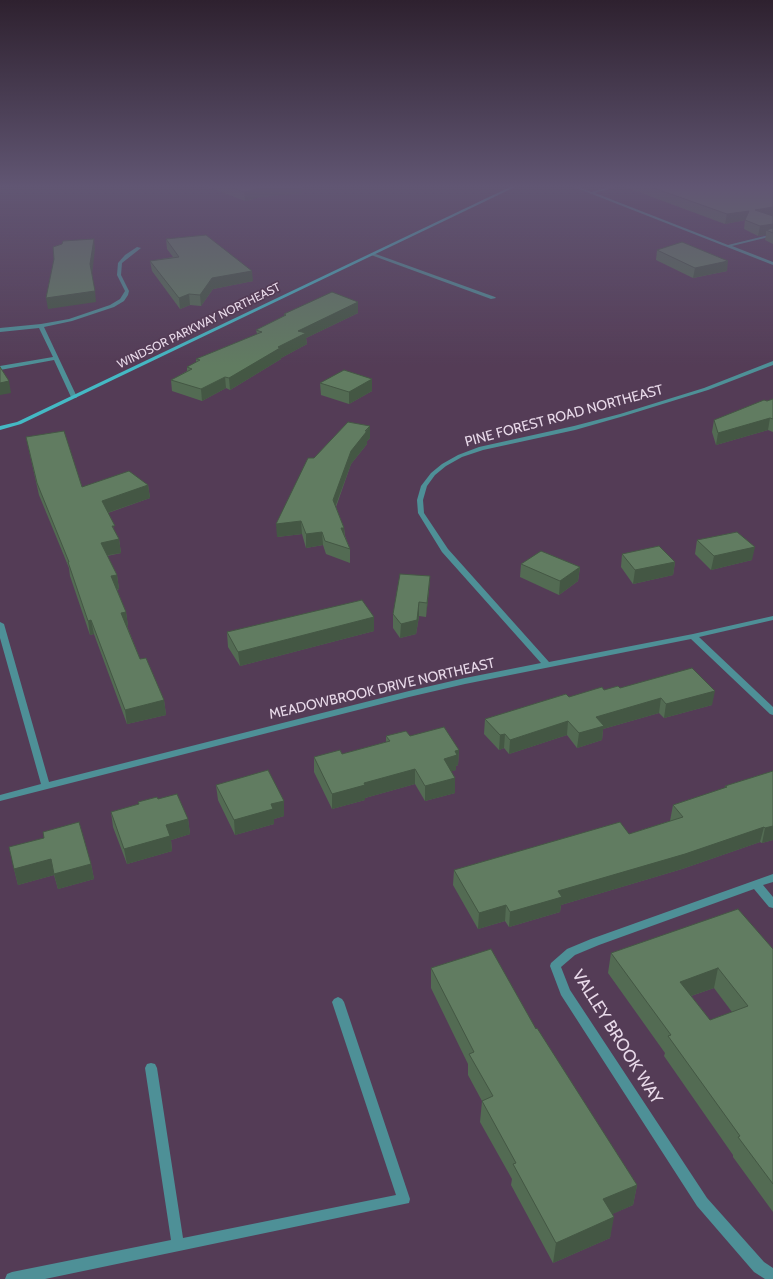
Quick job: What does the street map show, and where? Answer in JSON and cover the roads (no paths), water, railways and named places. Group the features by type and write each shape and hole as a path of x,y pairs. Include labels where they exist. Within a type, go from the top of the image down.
{"street":[{"name":"WINDSOR PARKWAY NORTHEAST","path":"0,428 19,423 388,247"},
{"path":"730,247 773,264"},
{"path":"0,330 41,326 91,314 112,306 122,300 127,291 119,275 120,264 127,256 139,248"},
{"path":"373,254 493,298"},
{"path":"41,326 74,397"},
{"path":"0,368 56,358"},
{"name":"PINE FOREST ROAD NORTHEAST","path":"547,665 445,550 421,513 420,500 424,486 432,474 460,456 481,448 575,428 622,415 692,393 773,364"},
{"name":"MEADOWBROOK DRIVE NORTHEAST","path":"0,798 409,694 693,636 773,618"},
{"path":"0,624 46,787"},
{"path":"693,636 773,712"},
{"name":"VALLEY BROOK WAY","path":"773,878 570,952 555,966 565,992 702,1202 759,1267 773,1276"},
{"path":"756,884 773,904"},
{"path":"12,1279 404,1199 338,1002"},
{"path":"151,1068 178,1245"}]}
